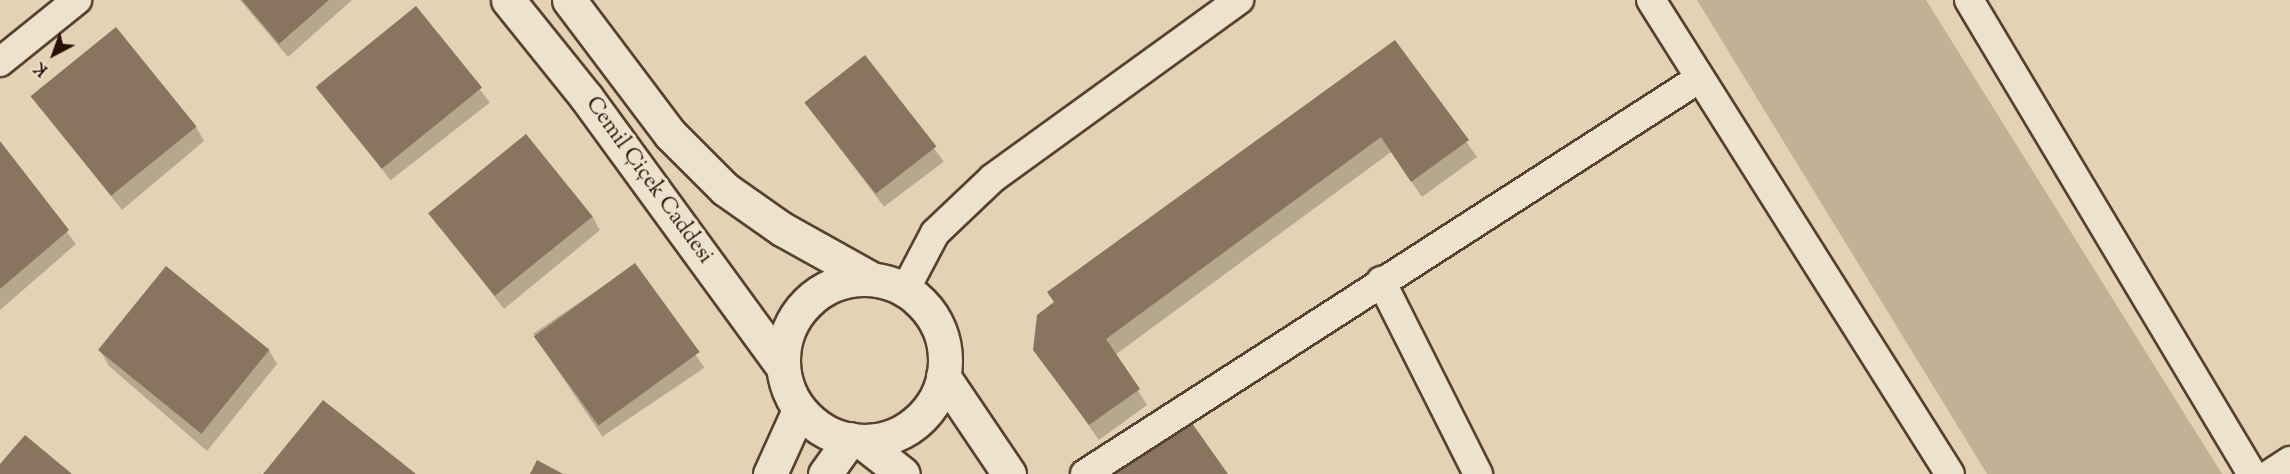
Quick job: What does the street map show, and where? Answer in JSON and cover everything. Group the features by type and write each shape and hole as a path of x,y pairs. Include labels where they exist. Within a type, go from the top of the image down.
{"street":[{"path":"0,62 76,0"},
{"name":"Cemil Çiçek Caddesi","path":"508,0 586,97 782,366"},
{"path":"905,290 935,232 993,178 1239,0"},
{"path":"1651,0 1950,474"},
{"path":"1969,0 2252,474"},
{"name":"Cemil Çiçek Caddesi","path":"573,1 670,134 725,189 782,229 872,279"},
{"path":"1085,474 1381,281 1700,78"},
{"path":"903,474 855,440 817,426 799,410 782,366 789,327 807,301 849,279 872,279 905,290 938,327 943,376 1009,474"},
{"path":"1381,281 1478,474"},
{"path":"825,474 855,440 905,430 923,416 943,376"},
{"path":"770,474 799,410"},
{"path":"2270,474 2290,461"}],"shaded area":[{"path":"1697,0 1926,0 2222,474 1987,474"}],"building":[{"path":"242,0 329,0 279,44"},
{"path":"416,6 482,88 382,169 316,87"},
{"path":"116,27 197,126 111,196 31,96"},
{"path":"1395,40 1469,140 1411,182 1381,137 1106,339 1140,389 1089,425 1033,350 1037,315 1054,302 1047,292"},
{"path":"865,55 936,146 876,194 804,102"},
{"path":"526,134 593,216 495,296 428,213"},
{"path":"0,141 69,230 0,289"},
{"path":"635,263 700,352 599,425 534,336"},
{"path":"166,266 269,350 201,434 98,350"},
{"path":"323,400 416,474 263,474"},
{"path":"1189,419 1228,474 1114,474 1112,472"},
{"path":"25,435 72,474 0,474 0,464"},
{"path":"537,460 563,474 530,474"}]}
